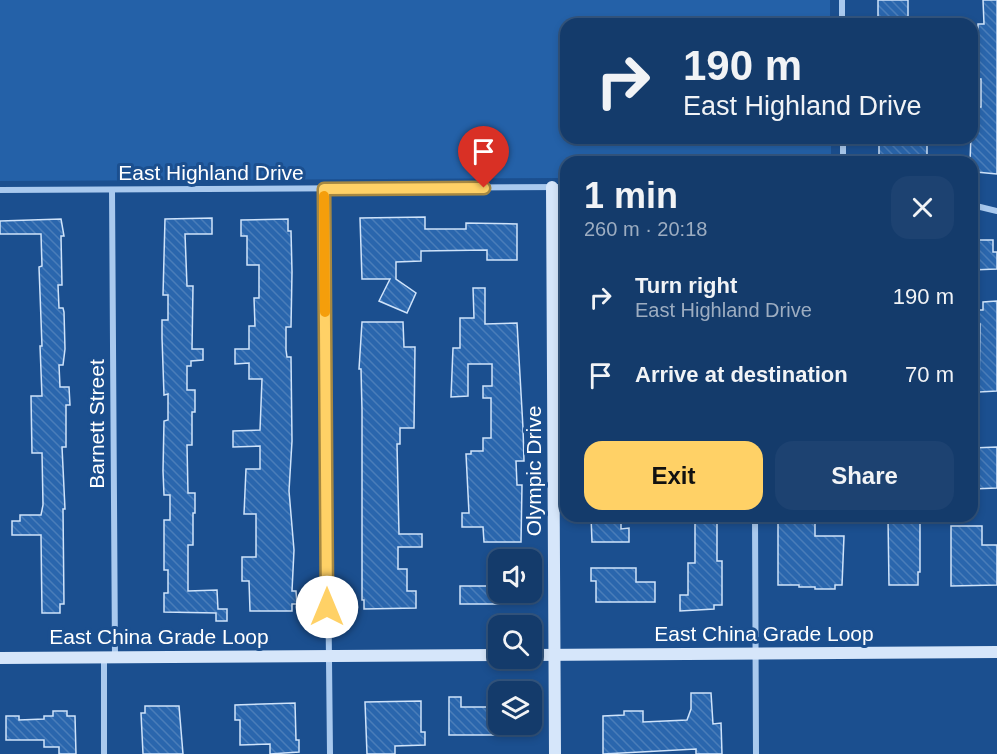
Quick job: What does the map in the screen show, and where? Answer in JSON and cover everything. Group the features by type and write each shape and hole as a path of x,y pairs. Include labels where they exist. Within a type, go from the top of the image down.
{"main road":[{"name":"Olympic Drive","path":"552,187 555,754"},
{"name":"East China Grade Loop","path":"542,655 997,652"},
{"name":"East China Grade Loop","path":"0,658 488,655"}],"street":[{"path":"842,0 842,18"},
{"name":"East Highland Drive","path":"0,190 560,187"},
{"path":"324,189 330,754"},
{"name":"Barnett Street","path":"104,754 110,657 112,190"},
{"path":"978,206 997,211"},
{"path":"755,522 756,754"}],"shaded area":[{"path":"0,0 830,0 830,18 560,18 560,144 831,144 831,156 560,156 560,178 0,181"}],"building":[{"path":"878,0 908,0 908,18 878,18"},
{"path":"983,0 997,0 997,174 978,172 978,156 970,156 971,144 978,144 981,79 978,79 978,24 984,24"},
{"path":"879,144 927,144 927,155 879,156"},
{"path":"425,217 425,229 466,229 466,223 517,224 517,260 487,260 487,250 421,251 421,261 396,262 396,279 416,293 407,313 379,301 390,279 362,279 360,218"},
{"path":"212,218 212,234 185,234 187,286 193,286 192,349 203,349 203,360 191,361 191,366 187,366 187,390 195,390 192,445 187,445 188,493 195,493 193,545 188,545 188,591 217,590 218,609 227,609 227,621 216,621 216,613 164,612 164,593 168,593 168,570 164,570 164,520 170,520 170,495 164,495 163,471 164,421 168,420 168,394 164,395 162,338 162,320 168,320 168,295 163,295 165,219"},
{"path":"61,219 64,236 61,236 62,285 58,285 59,308 63,308 64,312 65,349 63,365 59,365 60,387 69,387 70,405 66,405 66,447 62,447 65,509 63,509 64,604 60,604 60,613 42,613 41,535 12,535 12,521 20,521 20,515 41,515 43,505 42,453 32,453 31,396 42,396 39,267 42,266 41,234 0,234 0,221"},
{"path":"288,219 288,231 291,231 292,272 291,327 286,327 287,357 291,357 292,441 289,491 294,550 292,591 296,591 297,604 292,604 292,611 250,611 249,581 242,581 242,557 256,557 256,514 244,514 246,469 260,469 260,446 233,447 233,431 260,430 262,379 249,379 249,363 235,364 235,349 249,349 249,326 255,326 254,298 259,298 259,265 247,265 247,236 241,236 241,220"},
{"path":"978,240 993,240 993,252 997,252 997,269 978,270"},
{"path":"473,288 485,288 485,324 517,323 524,461 516,461 517,485 522,485 521,542 484,542 483,527 462,527 462,513 469,513 466,454 471,454 471,451 483,451 483,438 491,438 491,398 483,398 483,386 492,386 492,364 468,364 468,396 451,397 453,348 460,348 460,318 474,318"},
{"path":"997,301 997,391 979,392 980,324 978,324 978,310 983,310 983,302"},
{"path":"362,322 403,322 404,347 415,347 414,428 400,428 400,444 397,444 399,534 422,534 422,547 398,547 398,569 407,569 407,591 416,591 416,608 364,609 364,600 362,600 362,410 361,369 359,369"},
{"path":"997,447 997,488 978,489 978,448"},
{"path":"591,522 621,522 621,529 629,528 629,542 592,542"},
{"path":"695,522 717,522 717,561 722,561 722,605 714,605 714,609 680,611 680,595 688,595 688,563 695,563"},
{"path":"778,522 815,522 815,536 844,536 842,585 835,585 835,589 815,589 815,587 799,587 799,585 778,585"},
{"path":"888,522 920,522 918,585 889,585"},
{"path":"951,526 982,526 982,545 997,545 997,585 951,586"},
{"path":"591,568 636,568 636,582 655,582 655,602 596,602 596,581 591,581"},
{"path":"460,586 488,586 488,603 518,603 518,604 460,604"},
{"path":"691,693 711,693 713,724 721,723 722,754 696,754 696,749 603,754 603,716 624,715 624,711 643,711 643,722 687,720 691,709"},
{"path":"449,697 461,697 461,707 488,707 488,735 449,735"},
{"path":"421,701 421,732 425,732 425,745 395,746 395,754 367,754 365,702"},
{"path":"295,703 296,740 299,740 299,752 270,754 270,744 240,745 240,720 235,720 235,705"},
{"path":"145,706 179,706 183,754 143,754 141,713 145,713"},
{"path":"53,711 67,711 67,716 75,716 76,754 59,754 59,747 44,747 44,740 6,740 6,716 19,716 19,720 44,719 44,716 53,716"}],"slow traffic":[{"path":"324,196 325,312"}],"route":[{"path":"327,607 324,189 484,188"}]}
